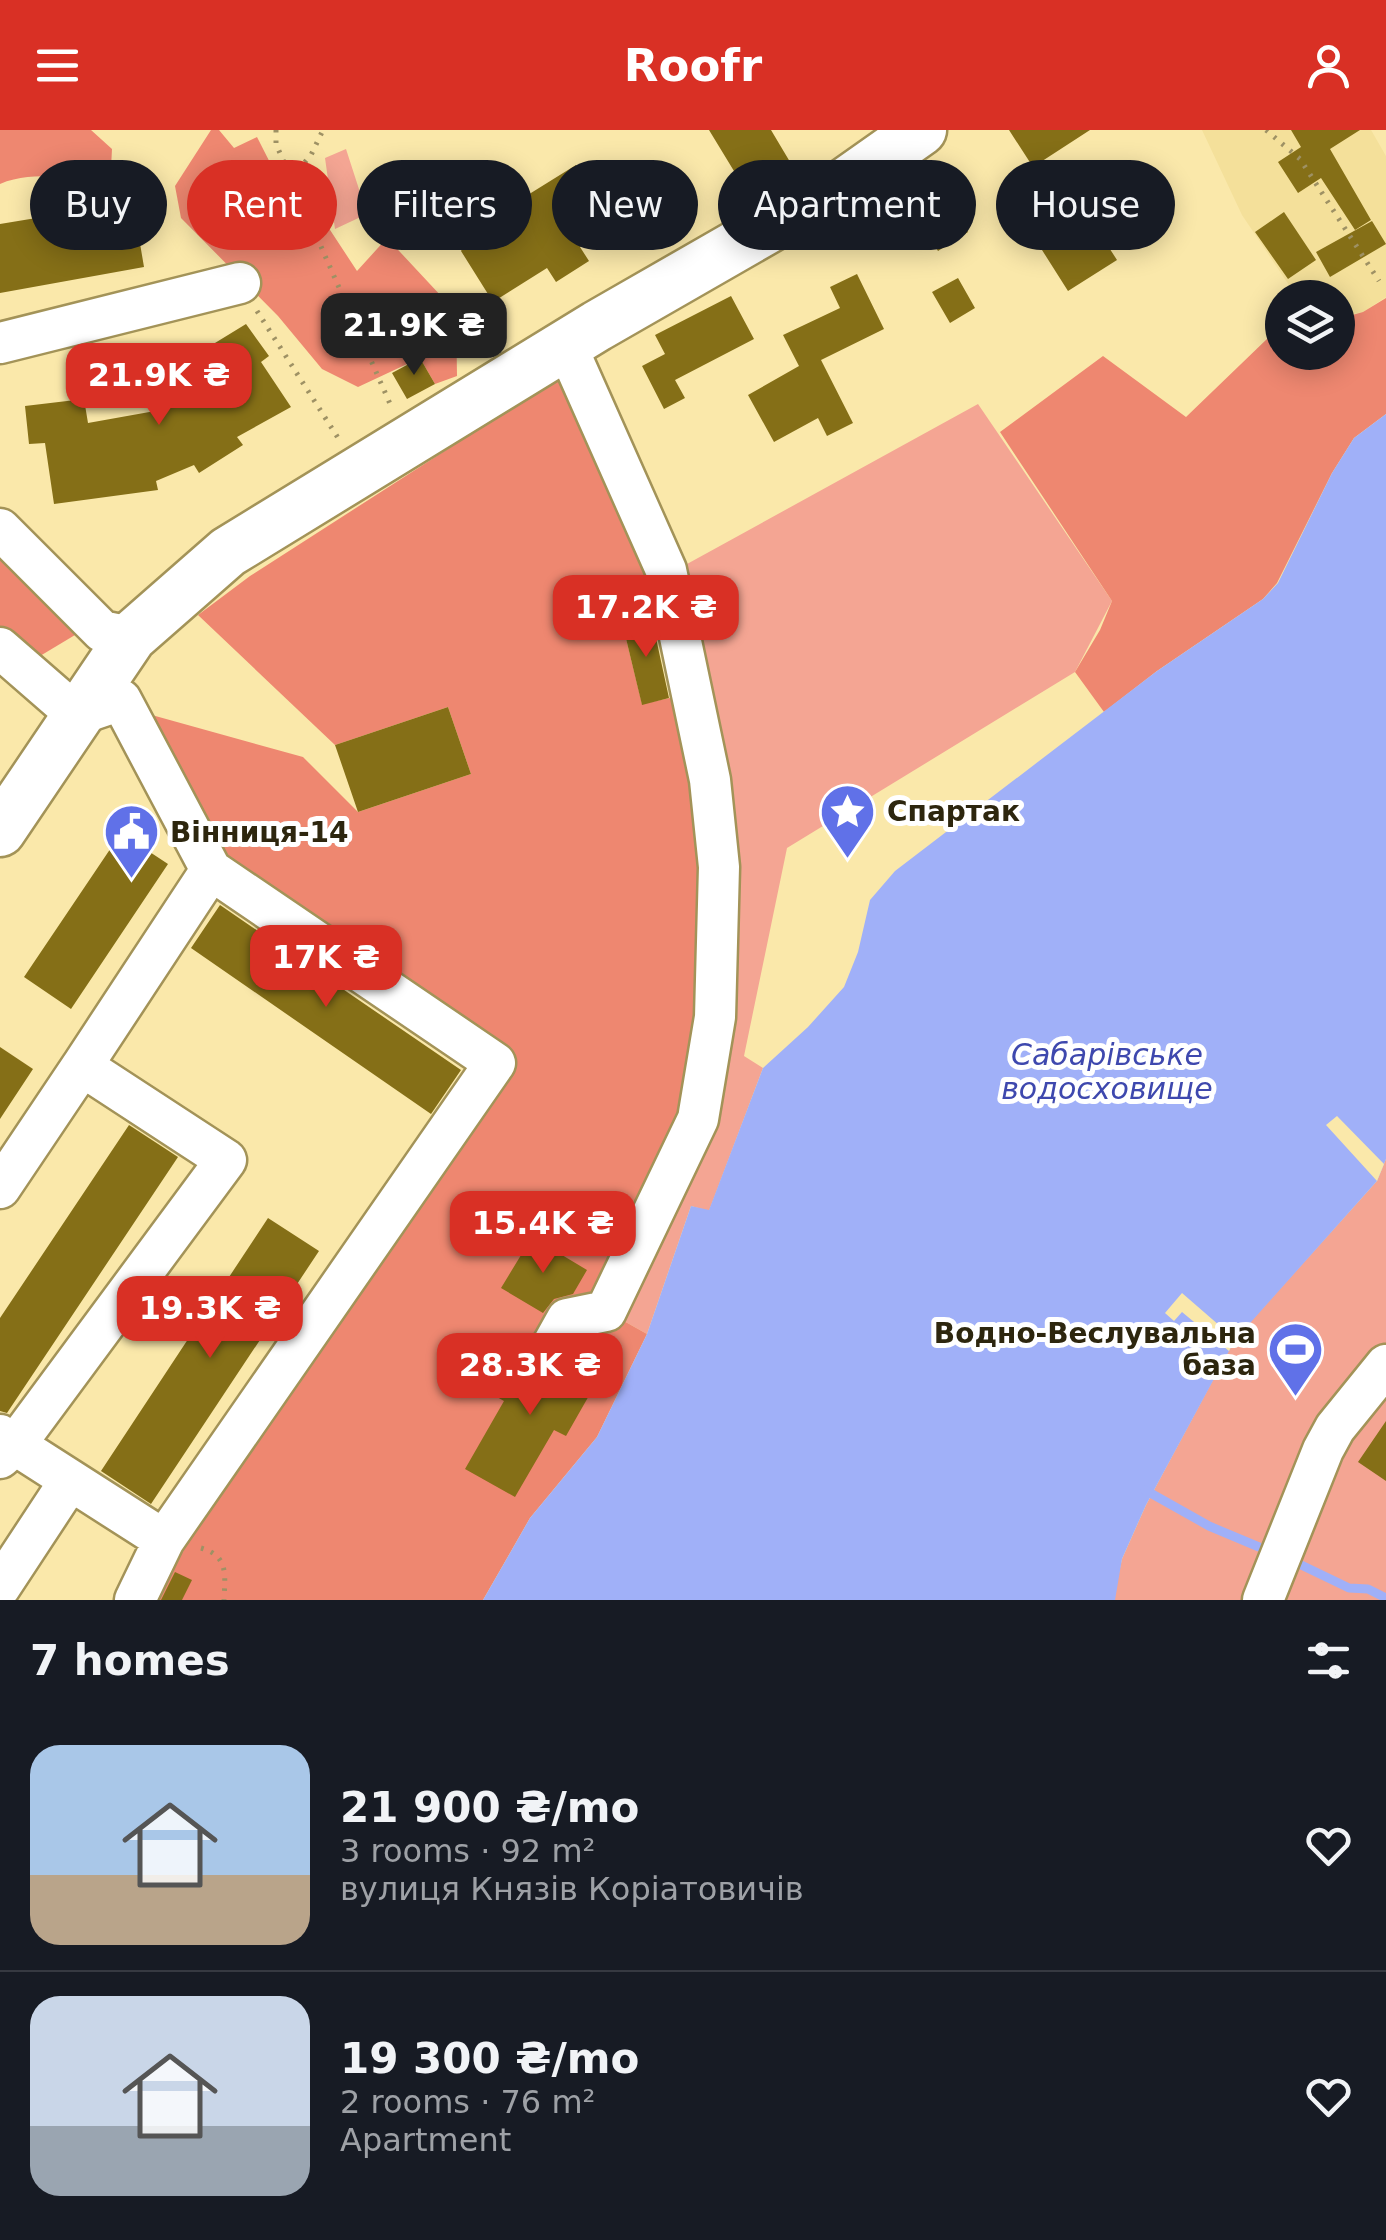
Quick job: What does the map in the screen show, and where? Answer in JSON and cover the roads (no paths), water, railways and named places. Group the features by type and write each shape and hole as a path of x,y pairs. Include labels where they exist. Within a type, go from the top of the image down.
{"main road":[{"path":"0,831 131,636 228,552 566,345 846,183 921,130"}],"street":[{"path":"0,343 240,284"},
{"path":"548,1353 566,1319 606,1311 686,1152 709,1071 720,935 719,867 710,780 668,575 566,345"},
{"path":"0,529 102,631 131,636"},
{"path":"0,648 77,714 121,700 211,870 495,1063 164,1540 135,1600"},
{"path":"0,1188 211,870"},
{"path":"82,1066 226,1160 5,1446 164,1540"},
{"path":"1263,1600 1323,1450 1386,1365"},
{"path":"0,1587 70,1482"}],"water":[{"name":"Сабарівське водосховище","path":"1386,414 1386,1159 1377,1181 1235,1340 1146,1505 1122,1559 1115,1600 483,1600 530,1518 597,1437 647,1334 691,1206 709,1210 763,1068 844,987 858,952 870,900 895,871 1157,671 1263,599 1278,583 1332,473 1354,438"}],"waterway":[{"path":"1145,1490 1209,1526 1259,1547"},
{"path":"1295,1562 1349,1588 1368,1589 1386,1598"}],"place":[{"name":"Спартак","path":"848,860"},
{"name":"Вінниця-14","path":"131,881"},
{"name":"Водно-Веслувальна база","path":"1295,1398"}]}
